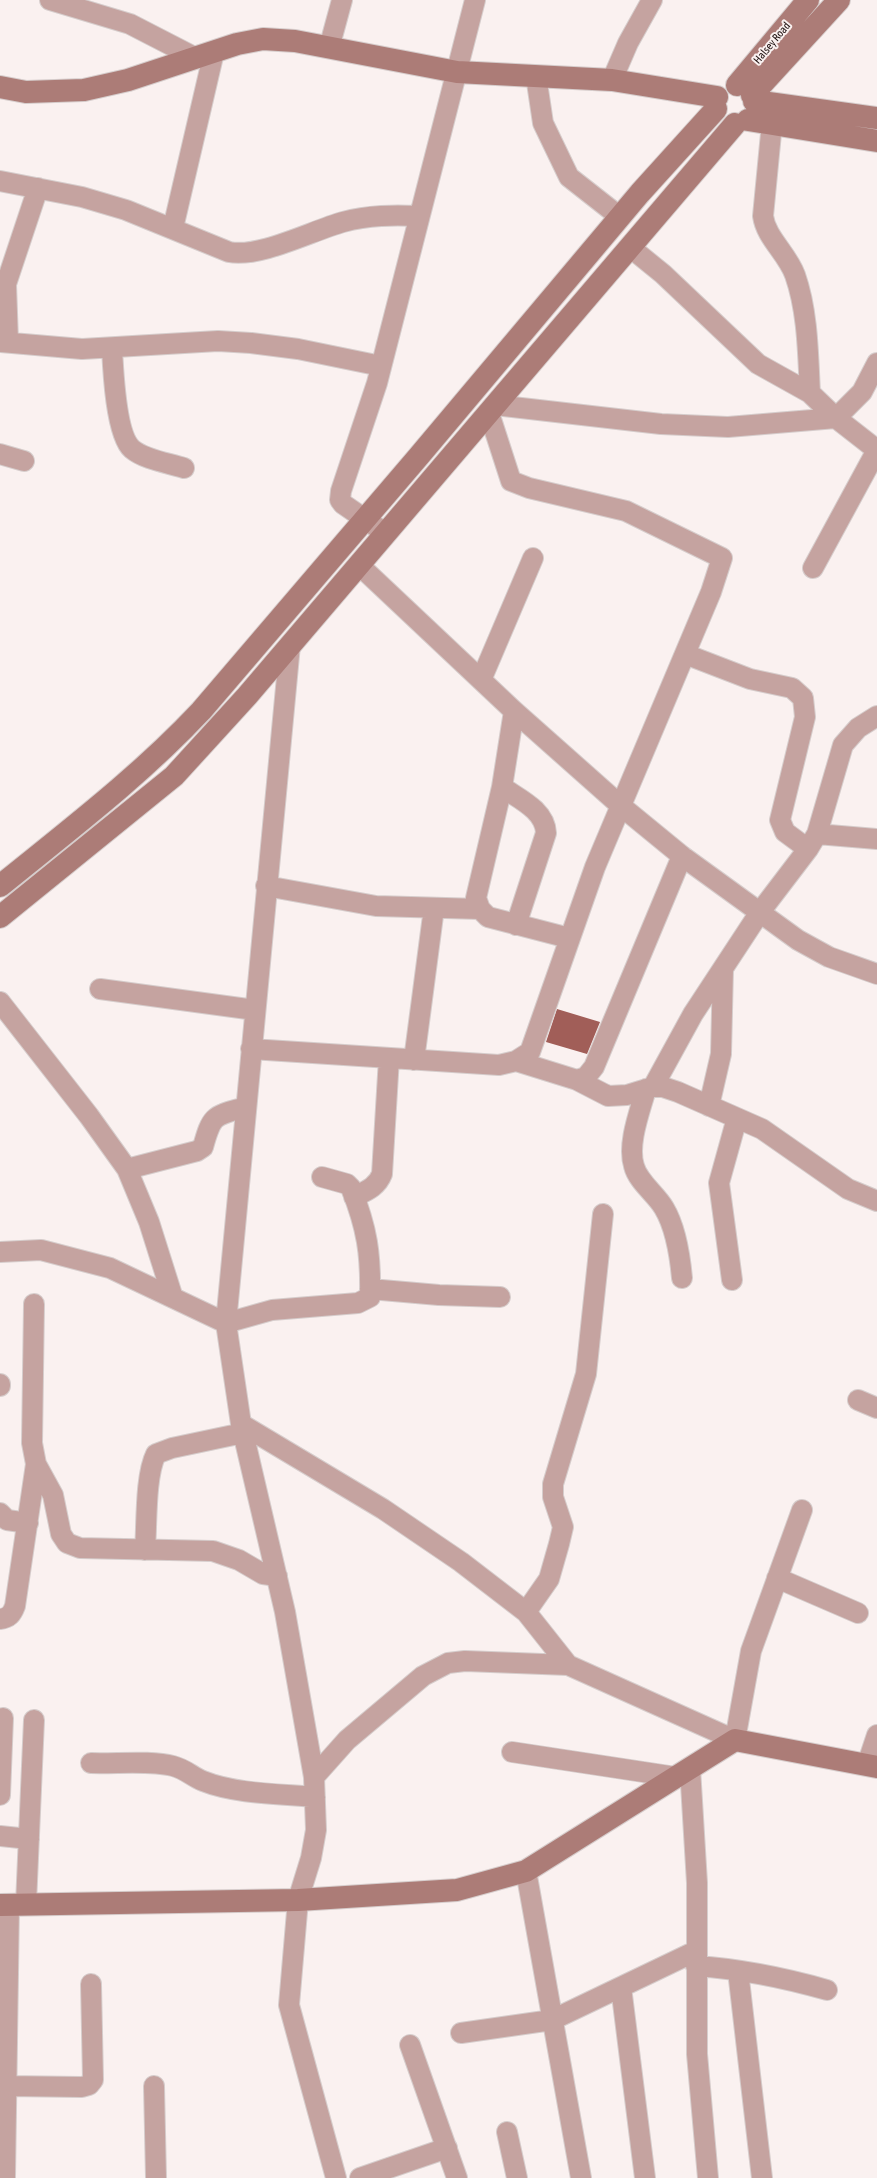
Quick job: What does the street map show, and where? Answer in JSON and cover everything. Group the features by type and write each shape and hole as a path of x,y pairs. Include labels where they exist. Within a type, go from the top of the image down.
{"street":[{"path":"50,0 130,24 205,55"},
{"path":"329,48 342,0"},
{"path":"385,533 343,504 340,500 381,366 475,0"},
{"path":"612,80 628,43 652,0"},
{"name":"Halsey Road","path":"745,105 808,0"},
{"path":"0,917 174,776 290,645 631,248 745,105 839,0"},
{"path":"0,87 26,92 84,90 128,80 236,44 263,39 294,41 457,72 612,80 717,103"},
{"path":"173,228 205,55"},
{"path":"536,76 543,123 564,169 569,177 620,217"},
{"path":"0,886 124,786 169,745 201,710 365,519 717,103 725,88 745,105 772,123 877,141"},
{"path":"717,103 723,119 745,105 877,118"},
{"path":"772,123 763,216 764,225 792,268 800,293 807,346 810,394"},
{"path":"0,181 82,197 126,210 173,228 228,252 242,254 292,240 343,222 385,215 419,216"},
{"path":"38,188 6,284 4,341 82,349 218,341 251,343 298,349 381,366"},
{"path":"631,248 663,274 758,364 810,394 836,418 877,450 813,568"},
{"path":"112,348 116,407 129,445 143,455 184,468"},
{"path":"492,409 662,424 728,427 836,418 870,394 877,363"},
{"path":"251,1049 499,1065 516,1062 530,1052 595,867 711,592 722,558 626,511 529,488 511,481 492,409"},
{"path":"0,454 24,461"},
{"path":"481,680 534,558"},
{"path":"359,565 514,711 621,806 682,856 798,940 823,953 877,974"},
{"path":"290,645 266,886 226,1323 242,1429 285,1612 314,1777 316,1830 311,1858 298,1900 289,2005 336,2178"},
{"path":"685,654 750,679 792,688 803,698 805,717 780,820 785,832 812,842 877,839"},
{"path":"514,711 502,787 476,898 480,909 488,917 569,938"},
{"path":"682,1278 681,1262 668,1216 664,1207 634,1167 634,1133 649,1088 694,1014 760,912 812,842 843,745 858,728 877,716"},
{"path":"502,787 541,814 546,824 546,834 516,925"},
{"path":"577,1080 586,1077 594,1067 682,856"},
{"path":"266,886 376,906 480,909"},
{"path":"414,1060 434,908"},
{"path":"709,1106 721,1054 723,969"},
{"path":"100,989 255,1010"},
{"path":"0,1002 89,1116 127,1170 149,1222 173,1298"},
{"path":"354,1197 379,1182 382,1174 390,1058"},
{"path":"516,1062 577,1080 608,1096 623,1096 649,1088 663,1087 762,1129 848,1189 877,1201"},
{"path":"127,1170 197,1151 204,1147 209,1124 214,1118 221,1114 246,1107"},
{"path":"732,1280 719,1183 737,1118"},
{"path":"0,1252 41,1250 110,1268 226,1323 272,1310 358,1303 370,1296 370,1252 367,1234 354,1197 347,1184 322,1177"},
{"path":"526,1612 549,1579 563,1527 553,1497 554,1484 586,1374 603,1214"},
{"path":"370,1289 439,1295 500,1297"},
{"path":"0,1619 6,1618 12,1614 15,1606 36,1464 32,1443 34,1304"},
{"path":"858,1400 877,1408"},
{"path":"145,1550 150,1476 152,1463 156,1454 172,1448 242,1429 383,1509 461,1562 526,1612 568,1665"},
{"path":"36,1464 50,1487 61,1534 68,1543 80,1548 213,1551 239,1560 263,1574 277,1576"},
{"path":"12,1905 298,1900 457,1890 526,1871 735,1740 751,1651 802,1510"},
{"path":"0,1513 7,1520 28,1523"},
{"path":"777,1578 858,1613"},
{"path":"314,1777 347,1740 423,1676 441,1667 466,1661 568,1665 735,1740 872,1766 877,1735"},
{"path":"0,1796 3,1718"},
{"path":"5,2178 6,2086 12,1905 29,1838 34,1720"},
{"path":"512,1752 683,1772"},
{"path":"91,1764 165,1764 185,1770 202,1781 216,1785 240,1790 315,1797"},
{"path":"683,1772 696,1883 697,2054 708,2178"},
{"path":"0,1836 29,1838"},
{"path":"526,1871 581,2178"},
{"path":"460,2033 552,2020 621,1987 696,1958 738,1971 794,1981 827,1990"},
{"path":"738,1971 762,2178"},
{"path":"6,2086 82,2087 89,2085 93,2080 91,1984"},
{"path":"621,1987 645,2178"},
{"path":"410,2045 457,2178"},
{"path":"154,2086 156,2178"},
{"path":"507,2132 517,2178"},
{"path":"360,2178 447,2148"}],"building":[{"path":"557,1009 600,1022 587,1054 546,1042"}]}
